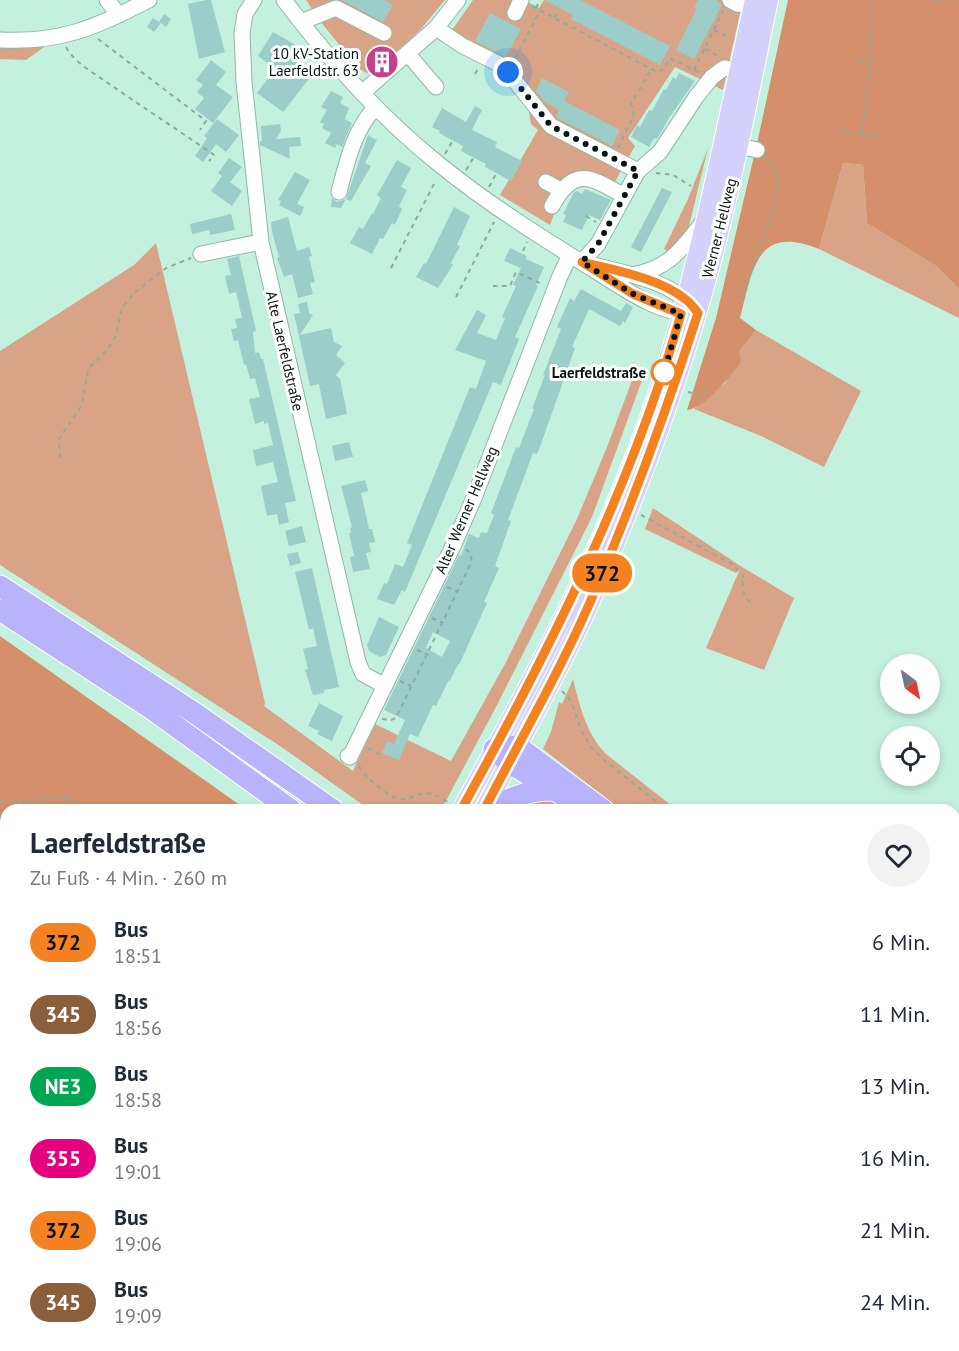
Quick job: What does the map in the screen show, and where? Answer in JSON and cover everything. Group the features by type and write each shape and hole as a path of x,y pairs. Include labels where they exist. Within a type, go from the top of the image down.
{"highway":[{"path":"0,586 196,714 324,804"},
{"path":"0,610 152,709 283,804"},
{"path":"507,752 552,790 576,804"},
{"path":"507,752 593,804"},
{"path":"498,804 519,794 537,790 552,790"}],"main road":[{"name":"Werner Hellweg","path":"460,804 507,752 551,680 597,587 652,450 674,388 707,217 740,70 759,2"},
{"name":"Werner Hellweg","path":"487,804 507,752 614,504 748,148 759,2"}],"street":[{"path":"107,0 119,15"},
{"path":"0,40 62,37 92,27 149,0"},
{"path":"284,0 362,93 443,168 500,210 633,294 688,309"},
{"name":"Alte Laerfeldstraße","path":"250,1 242,33 244,82 261,242 358,662 363,674 385,686"},
{"path":"362,93 436,28 454,2"},
{"path":"727,5 759,2"},
{"path":"301,22 336,8 384,33"},
{"path":"436,28 463,46 503,66 551,126 638,171 660,152 710,79 724,68 740,70"},
{"path":"408,54 436,87"},
{"path":"339,192 348,156 366,117 376,107"},
{"name":"Alter Werner Hellweg","path":"350,754 454,544 555,290 576,259 598,244 638,171"},
{"path":"552,206 561,190 578,179 594,179 624,196"},
{"path":"546,182 561,190"},
{"path":"631,275 658,268 669,262 707,217"},
{"path":"201,255 261,242"},
{"path":"576,259 631,275 665,288 688,309"}],"path":[{"path":"536,8 540,0"},
{"path":"862,134 871,64 871,0"},
{"path":"935,0 946,2"},
{"path":"519,5 536,8 657,72 663,70 670,58 710,79"},
{"path":"694,70 727,5"},
{"path":"508,72 540,10"},
{"path":"554,18 558,10"},
{"path":"92,27 97,39 206,121 200,130"},
{"path":"714,30 722,34"},
{"path":"62,37 70,54 155,116 214,155 209,161"},
{"path":"705,49 716,55"},
{"path":"860,63 871,64"},
{"path":"612,158 634,116 631,104 652,68"},
{"path":"839,131 885,136"},
{"path":"742,294 778,196 779,179 777,171 766,156 748,148"},
{"path":"391,268 443,168"},
{"path":"673,175 691,186"},
{"path":"456,297 500,210"},
{"path":"60,458 59,439 82,405 91,366 107,350 116,336 122,308 134,293 166,268 186,260"},
{"path":"493,285 510,286 516,272 555,290"},
{"path":"674,388 700,395 710,388"},
{"path":"628,508 732,564 743,575 742,592 753,605"},
{"path":"371,714 384,720 396,718 471,563"},
{"path":"446,586 458,592"},
{"path":"431,618 443,623"},
{"path":"416,649 428,655"},
{"path":"399,680 411,686"},
{"path":"551,680 571,700 582,732 591,747 659,804"},
{"path":"370,749 381,755"},
{"path":"350,754 361,772 395,797 406,799 430,793 451,804"},
{"path":"0,802 64,798 81,804"}],"shaded area":[{"path":"306,0 445,0 421,29 389,59 386,56 375,65 378,68 367,73 359,69"},
{"path":"473,0 524,0 539,8 544,0 743,0 723,90 675,67 628,138 635,146 613,185 575,173 558,182 551,193 556,209 550,225 500,195 538,130 531,124 528,105 509,75 445,40"},
{"path":"788,0 959,0 959,289 936,266 867,223 863,165 843,163 819,249 798,243 782,242 770,247 761,256 754,268 740,318 756,330 739,352 741,362 710,398 687,410 716,318"},
{"path":"0,44 44,47 26,60 0,59"},
{"path":"708,148 689,226 671,254 664,249 688,199"},
{"path":"843,163 863,165 867,223 936,266 959,289 959,318 819,249"},
{"path":"156,243 264,706 353,771 375,724 451,761 505,664 577,519 636,370 645,372 592,517 444,804 362,804 283,748 0,565 0,351 134,265"},
{"path":"756,330 861,391 824,467 761,436 694,409 725,383 739,352"},
{"path":"653,508 742,567 794,598 764,670 706,648 740,569 736,573 645,529"},
{"path":"0,636 238,804 0,804"},
{"path":"573,679 585,719 599,746 669,804 613,804 543,749 551,732 559,702 562,704"},
{"path":"539,798 557,804 529,804 525,802"}],"building":[{"path":"211,0 225,52 199,59 188,4"},
{"path":"342,0 385,0 393,5 383,22"},
{"path":"544,0 580,0 670,46 660,65 571,19 573,15"},
{"path":"698,0 716,0 722,5 694,59 676,50 697,8 694,7"},
{"path":"490,13 521,29 506,57 475,41"},
{"path":"164,14 171,19 166,27 161,23 154,32 147,27 153,18 159,22"},
{"path":"273,32 296,45 293,49 306,58 300,66 312,75 283,112 257,93 275,69 258,56"},
{"path":"211,60 226,72 216,85 233,97 213,123 195,109 204,98 197,92 203,85 196,80"},
{"path":"679,73 695,81 657,139 654,138 649,147 631,137 637,125 640,127 649,110 652,111 673,77 676,79"},
{"path":"542,78 569,92 564,101 620,130 612,146 557,118 559,110 545,102 536,91"},
{"path":"331,91 343,97 340,103 349,108 345,119 352,123 342,147 337,144 335,148 325,143 331,133 322,128 324,124 320,122 327,110 321,107"},
{"path":"475,106 482,110 472,130 497,142 495,147 522,161 511,181 461,151 463,146 432,127 442,108 466,122"},
{"path":"217,119 239,135 226,152 216,144 203,162 195,156 207,138 204,136"},
{"path":"280,124 281,131 276,139 300,137 301,146 289,147 290,159 260,145 261,126"},
{"path":"368,135 377,140 365,163 371,166 351,201 346,199"},
{"path":"229,158 242,167 230,182 242,191 232,206 211,191 222,176 218,173"},
{"path":"397,160 411,168 401,187 407,190 399,206 402,209 395,225 392,223 383,239 380,238 372,254 350,243 359,227 363,229 373,214 381,198 377,195"},
{"path":"295,172 310,180 297,204 304,207 300,216 279,205 281,201 278,200"},
{"path":"662,188 672,192 641,252 631,247"},
{"path":"585,189 611,200 600,220 589,215 582,230 563,222 566,215 563,214 574,192 582,194"},
{"path":"332,198 337,202 346,199 341,208 331,207"},
{"path":"454,207 470,216 457,245 460,246 451,263 453,265 438,288 416,277 424,263 426,264"},
{"path":"231,214 235,230 210,235 209,230 192,234 190,224"},
{"path":"288,217 297,251 309,247 312,256 309,257 315,282 310,283 313,294 298,298 292,274 284,277 277,258 279,257 272,232 271,222"},
{"path":"510,248 544,267 536,285 538,286 515,337 519,339 501,385 493,382 405,592 402,590 394,605 377,599 384,583 387,584 395,564 403,567 412,545 407,543 421,508 470,387 476,389 486,361 455,350 477,310 486,315 477,333 496,340 505,318 502,317 516,286 513,285 521,268 504,261"},
{"path":"239,256 256,331 253,332 255,353 259,352 263,359 296,501 285,503 289,522 279,525 277,514 267,516 261,486 278,482 273,462 256,466 253,450 273,445 268,423 264,424 264,421 255,424 249,399 260,397 255,378 250,379 238,340 234,341 231,329 237,328 235,319 242,318 236,292 229,294 225,276 231,275 227,259"},
{"path":"581,289 621,311 626,303 633,307 625,323 623,321 620,326 589,309 572,347 575,348 541,444 537,454 533,453 508,520 511,521 495,566 499,568 484,602 487,603 459,665 436,706 433,705 418,737 410,734 399,760 382,753 387,741 394,744 405,720 384,710 459,555 461,556 469,534 479,538 481,532 487,533 494,515 491,513 516,447 519,448 534,409 532,409 545,375 543,375 561,329 557,327 570,298 574,301","holes":["433,632 450,641 442,657 426,648"]},
{"path":"307,302 309,313 313,315 300,335 331,328 334,342 342,346 336,355 345,363 336,375 340,379 347,414 326,419 319,384 310,386 294,314 300,313 298,304"},
{"path":"349,442 353,457 335,461 332,446"},
{"path":"365,480 368,491 361,493 369,529 372,529 375,542 369,543 371,552 366,553 370,569 353,572 350,557 354,556 349,533 352,527 341,486"},
{"path":"302,526 306,542 289,546 285,531"},
{"path":"298,552 301,563 290,566 287,554"},
{"path":"312,568 339,687 313,695 305,670 308,669 303,649 317,646 313,628 309,630 295,572"},
{"path":"379,617 399,627 386,655 380,657 369,651 367,645"},
{"path":"319,703 343,716 332,741 317,734 319,731 308,726"}],"bus line":[{"name":"372","path":"464,804 546,650 586,568 636,451 681,314 633,294 582,262 631,275 665,288 685,299 698,313 645,468 597,587 487,804"}],"place":[{"name":"10 kV-Station Laerfeldstr. 63","path":"382,62"},
{"name":"Laerfeldstraße","path":"664,372"}],"route":[{"path":"508,72 551,126 638,171 598,244 582,262 633,294 681,314 664,372"}]}
